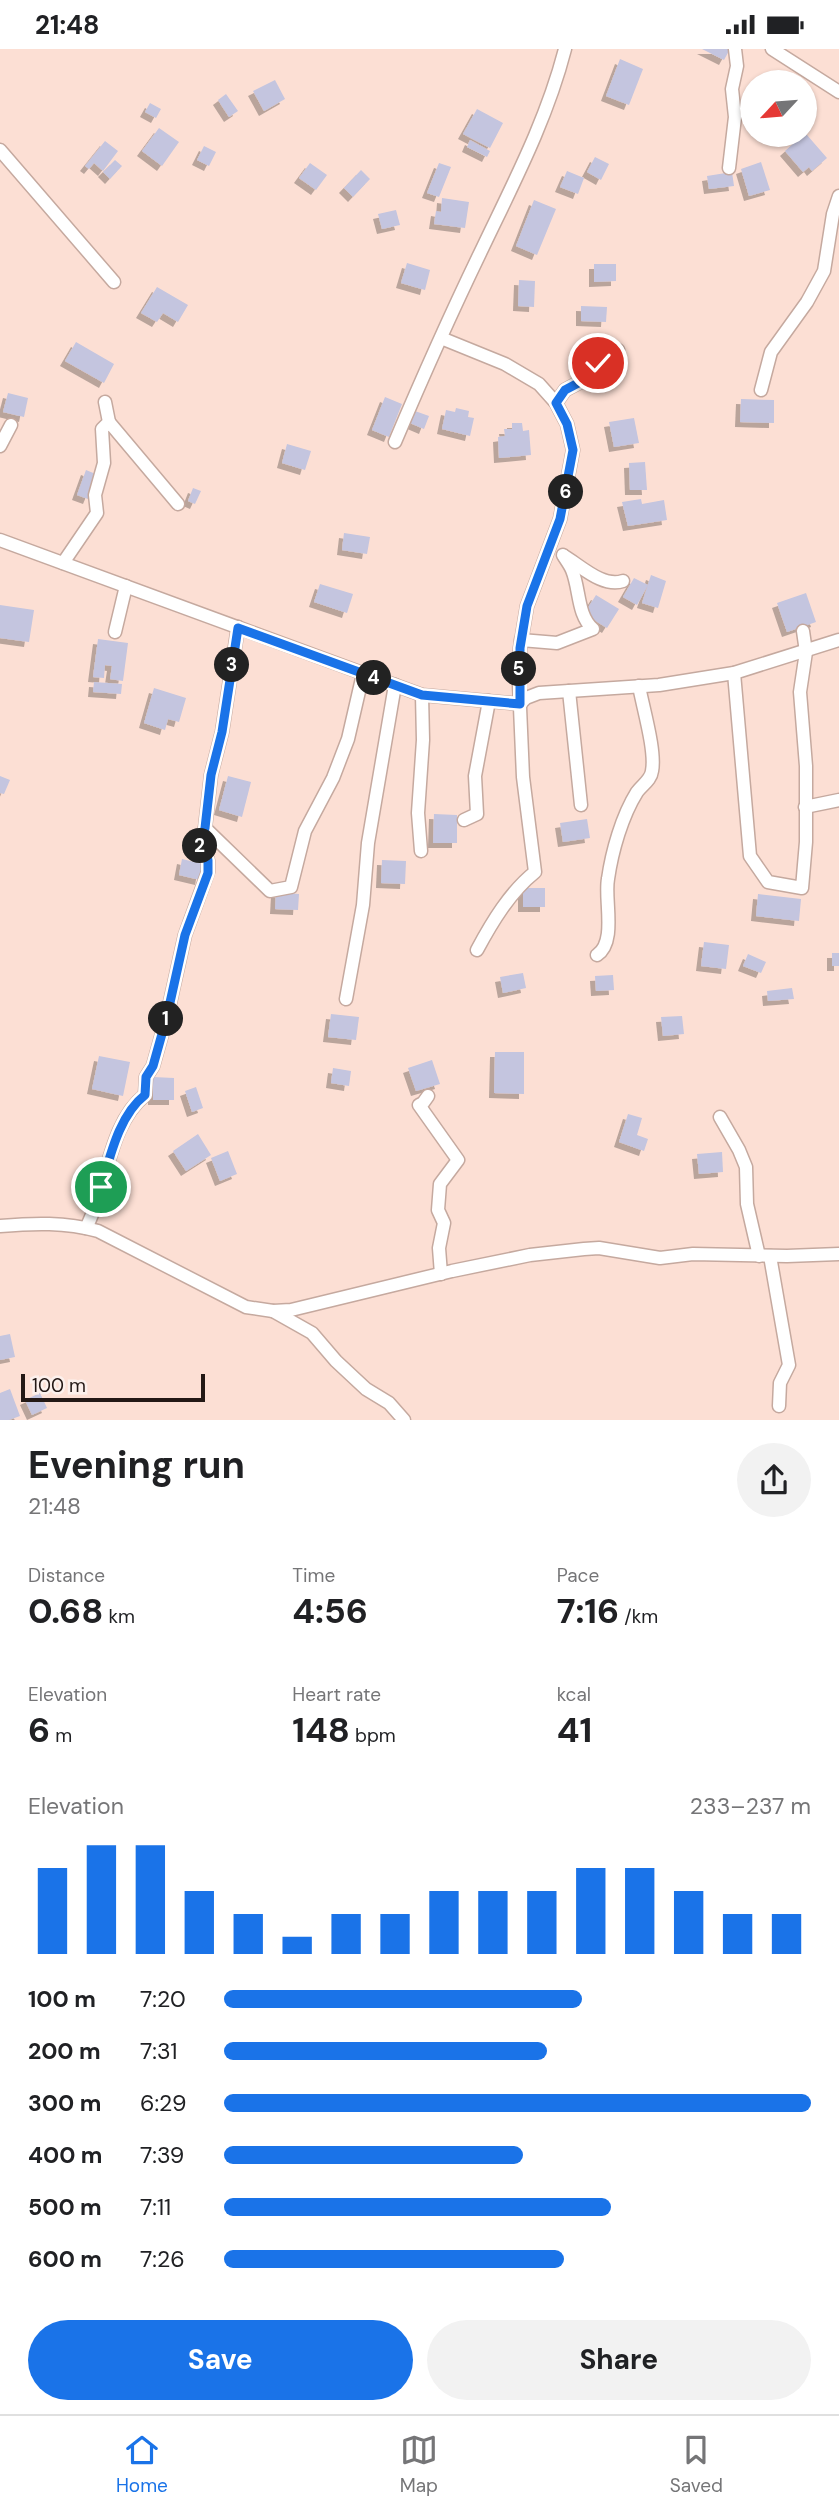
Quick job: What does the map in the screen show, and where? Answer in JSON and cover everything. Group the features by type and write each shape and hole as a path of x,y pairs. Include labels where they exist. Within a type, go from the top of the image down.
{"street":[{"path":"395,442 543,121 565,49"},
{"path":"729,168 735,117 732,89 737,66 735,49"},
{"path":"772,49 839,92"},
{"path":"0,150 114,282"},
{"path":"761,390 771,352 807,302 824,271 833,214 839,196"},
{"path":"441,338 505,364 539,384 556,403 567,424 573,450 560,519 527,606 521,640 523,777 535,872 523,881 491,924 477,950"},
{"path":"556,403 565,390 582,381 598,363 618,351"},
{"path":"105,401 109,422 178,504"},
{"path":"63,563 97,513 95,495 104,463 102,429 109,422"},
{"path":"0,446 11,425"},
{"path":"0,540 422,695 520,704"},
{"path":"547,555 563,555 603,580 615,583 623,580"},
{"path":"521,640 557,643 593,629 587,624 582,613 572,571 563,555"},
{"path":"115,632 126,586"},
{"path":"86,1228 96,1210 103,1178 123,1124 136,1102 145,1095 146,1077 153,1066 167,1016 185,935 208,873 208,860 198,850 205,828 211,775 222,732 238,628"},
{"path":"734,673 750,856 768,882 802,888 806,842 806,767 800,692 806,652 803,631"},
{"path":"520,704 526,698 539,693 659,685 734,673 839,640"},
{"path":"205,828 270,891 291,887 305,831 313,811 333,778 348,739 363,674"},
{"path":"346,999 363,905 368,843 395,685"},
{"path":"597,955 603,951 607,940 607,880 625,817 637,792 652,775 654,760 639,686"},
{"path":"569,691 581,805"},
{"path":"421,851 418,813 423,740 422,695"},
{"path":"464,820 477,814 475,776 489,701"},
{"path":"805,807 839,800"},
{"path":"428,1096 419,1105 458,1160 440,1184 438,1210 444,1223 439,1248 442,1274"},
{"path":"720,1117 746,1167 747,1204 765,1256 789,1365 780,1383 779,1406"},
{"path":"0,1226 29,1223 86,1228 118,1240 246,1307 273,1311 317,1304 530,1255 584,1249 599,1248 660,1258 693,1254 839,1254"},
{"path":"273,1311 312,1333 336,1361 366,1389 389,1402 404,1420"}],"building":[{"path":"702,49 730,49 724,60"},
{"path":"620,59 643,69 629,105 606,96"},
{"path":"275,80 285,99 264,111 253,91"},
{"path":"226,94 238,111 229,117 218,100"},
{"path":"150,103 161,109 156,118 145,112"},
{"path":"477,109 503,123 490,148 463,134"},
{"path":"159,128 179,142 162,166 142,151"},
{"path":"470,140 490,151 487,157 467,147"},
{"path":"105,141 118,151 103,171 94,163 89,169 85,166"},
{"path":"204,146 216,152 209,166 197,160"},
{"path":"817,146 827,158 812,171 809,167 803,172 785,151 790,147"},
{"path":"595,157 609,164 601,180 587,172"},
{"path":"115,160 122,166 110,179 103,172"},
{"path":"761,162 770,190 749,196 741,169"},
{"path":"310,163 327,175 316,190 299,178"},
{"path":"439,163 451,167 439,197 427,193"},
{"path":"361,170 370,179 353,197 344,188"},
{"path":"567,171 584,178 578,194 560,187"},
{"path":"732,172 734,186 709,189 707,176"},
{"path":"442,198 469,202 465,228 434,224 436,211 441,212"},
{"path":"534,200 556,209 537,255 516,246"},
{"path":"396,210 400,225 382,229 378,214"},
{"path":"407,263 430,270 425,290 401,283"},
{"path":"594,264 616,264 616,281 594,282"},
{"path":"519,280 535,281 534,307 518,306"},
{"path":"157,287 188,305 178,322 163,313 157,322 141,313"},
{"path":"581,306 607,307 606,322 581,321"},
{"path":"76,342 114,364 104,383 65,361"},
{"path":"8,393 28,398 24,417 3,412"},
{"path":"385,397 402,404 389,437 372,430"},
{"path":"741,399 774,400 774,423 740,422"},
{"path":"456,408 469,411 468,417 474,418 470,436 442,429 446,410 455,412"},
{"path":"415,411 429,416 424,429 410,423"},
{"path":"634,418 639,443 614,447 609,422"},
{"path":"512,423 522,423 523,431 529,430 531,455 499,458 498,437 505,436 504,429 512,429"},
{"path":"287,444 311,451 305,470 282,463"},
{"path":"645,462 647,490 630,490 629,463"},
{"path":"86,470 98,475 88,499 77,495"},
{"path":"193,488 201,491 195,504 188,501"},
{"path":"641,499 642,504 664,500 667,520 628,526 622,502"},
{"path":"344,533 370,537 367,554 342,550"},
{"path":"651,575 666,581 658,608 642,603"},
{"path":"634,578 648,585 637,605 623,597"},
{"path":"320,584 353,594 347,613 314,602"},
{"path":"806,593 816,622 787,632 777,603"},
{"path":"596,595 619,609 607,628 584,614"},
{"path":"0,605 34,610 29,642 0,638"},
{"path":"98,639 128,643 123,681 110,679 112,666 105,665 104,678 93,677"},
{"path":"94,682 122,684 121,694 93,692"},
{"path":"154,688 186,698 179,722 168,719 165,730 144,723"},
{"path":"0,776 10,780 4,794 0,793"},
{"path":"228,776 251,782 242,817 219,810"},
{"path":"434,814 457,815 457,843 433,843"},
{"path":"587,819 590,838 563,842 560,823"},
{"path":"182,859 203,864 200,880 179,875"},
{"path":"382,860 406,861 405,884 381,883"},
{"path":"523,888 545,888 545,907 523,907"},
{"path":"276,892 299,894 298,910 275,909"},
{"path":"758,894 801,899 799,921 756,916"},
{"path":"704,942 729,945 726,969 701,966"},
{"path":"832,953 839,953 839,966 832,966"},
{"path":"748,954 766,962 761,973 743,966"},
{"path":"523,973 526,988 503,993 500,977"},
{"path":"613,975 614,990 596,991 595,976"},
{"path":"792,988 794,999 768,1001 767,991"},
{"path":"331,1014 359,1017 356,1040 328,1037"},
{"path":"682,1016 684,1034 663,1036 661,1017"},
{"path":"495,1052 524,1052 524,1094 494,1093"},
{"path":"99,1056 130,1062 123,1096 92,1089"},
{"path":"432,1060 440,1084 416,1091 408,1068"},
{"path":"333,1068 351,1071 349,1086 331,1083"},
{"path":"153,1077 174,1078 174,1100 153,1100"},
{"path":"196,1087 203,1108 192,1112 185,1091"},
{"path":"628,1114 642,1118 637,1135 648,1139 644,1151 619,1142"},
{"path":"198,1134 211,1155 186,1171 173,1151"},
{"path":"228,1151 237,1174 220,1181 211,1158"},
{"path":"722,1152 723,1172 699,1174 697,1154"},
{"path":"10,1334 15,1357 0,1360 0,1336"},
{"path":"10,1389 20,1416 0,1420 0,1393"},
{"path":"40,1393 47,1408 32,1415 25,1400"}],"route":[{"path":"101,1187 123,1124 136,1102 145,1095 146,1077 153,1066 167,1016 185,935 208,873 208,860 198,850 205,828 211,775 222,732 238,628 422,695 520,704 520,648 527,606 560,519 573,450 567,424 556,403 565,390 582,381 598,363"}]}
